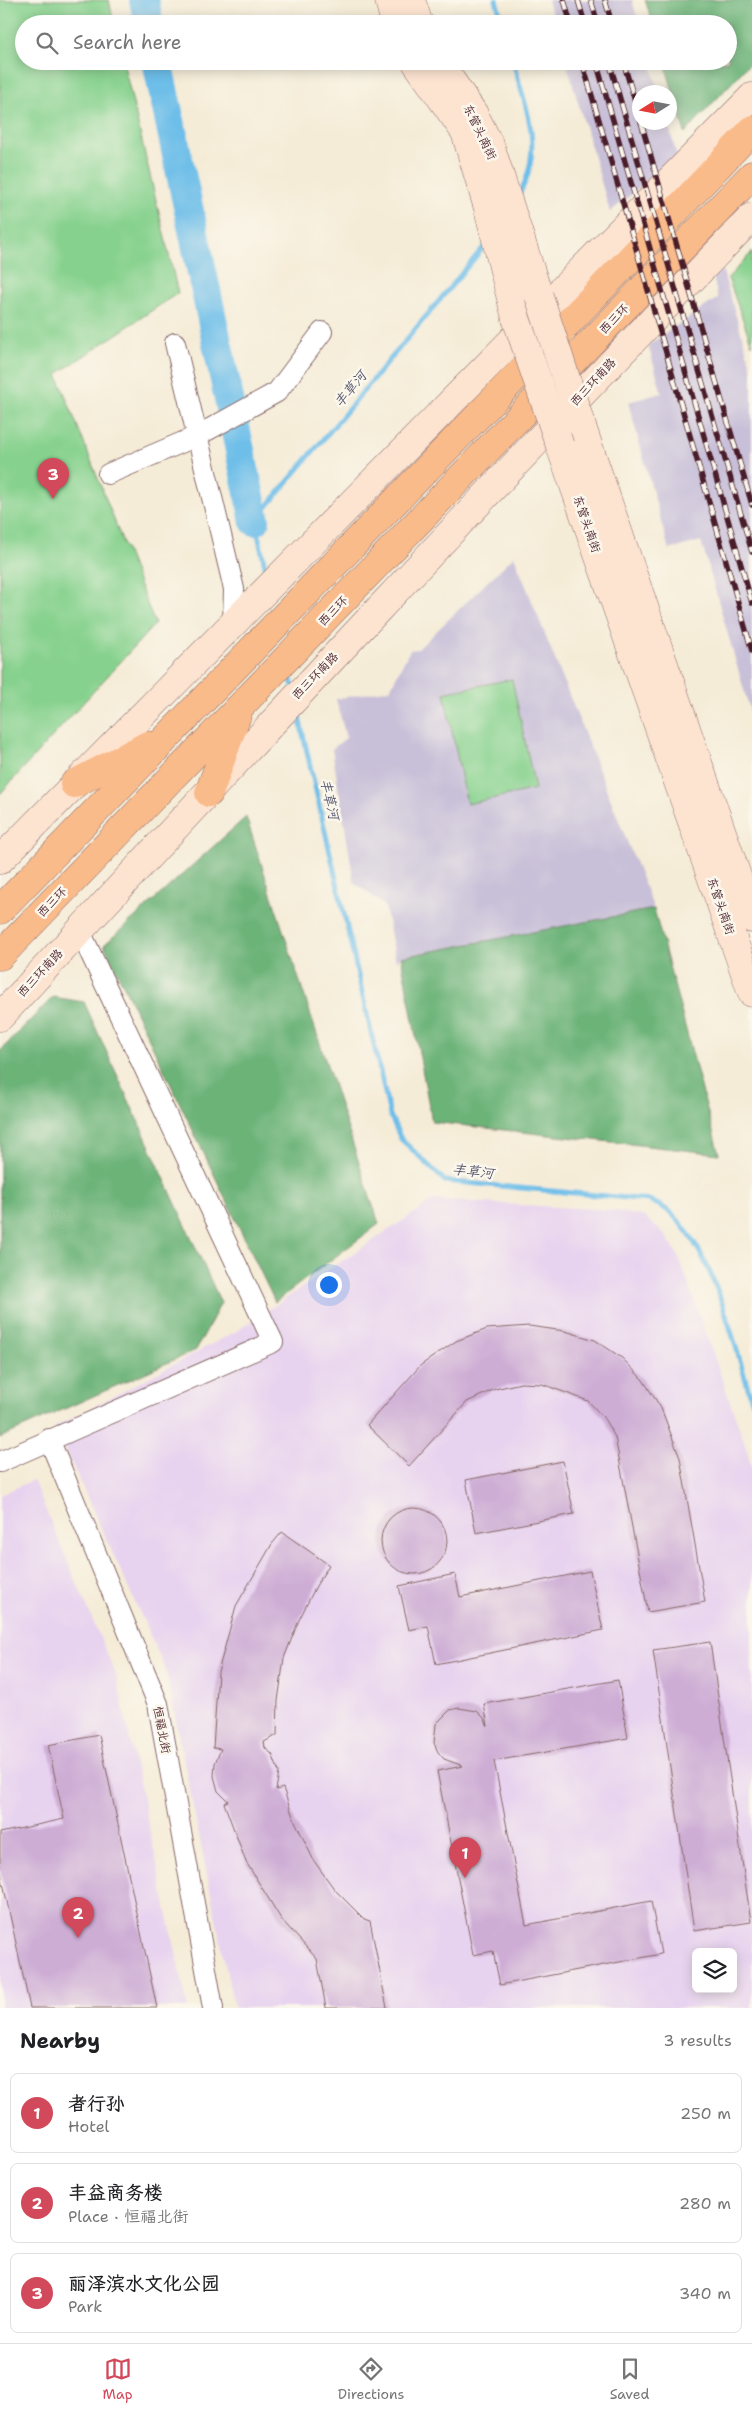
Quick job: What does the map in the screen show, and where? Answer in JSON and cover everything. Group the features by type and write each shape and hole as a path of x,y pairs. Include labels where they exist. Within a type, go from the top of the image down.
{"highway":[{"path":"0,910 656,232 752,130"},
{"name":"西三环","path":"0,956 752,175"},
{"path":"209,793 240,707"},
{"path":"74,784 171,732"}],"street":[{"path":"389,0 393,15"},
{"path":"412,0 416,15"},
{"name":"东管头南街","path":"421,70 465,132 496,200 516,226 581,424 752,919"},
{"name":"东管头南街","path":"444,70 474,114 491,148 498,250 516,318 752,993"},
{"path":"0,860 752,97"},
{"name":"西三环南路","path":"0,1017 209,793 290,702 634,338 752,217"},
{"path":"108,474 197,436 277,392 322,332"},
{"path":"175,343 234,589 233,623"},
{"path":"0,1462 273,1342 80,931"},
{"name":"恒福北街","path":"49,1439 158,1704 213,2008"}],"shaded area":[{"path":"548,0 632,0 636,15 552,15"},
{"path":"569,70 653,70 657,85 632,85 632,130 670,130 677,156 610,212"},
{"path":"722,269 752,369 752,718 701,541 669,550 628,402 662,393 648,345 718,298 713,277"},
{"path":"514,556 654,909 401,957 396,961 385,906 354,882 332,749 346,738 336,699 390,689 410,650 418,649"},
{"path":"434,1200 611,1210 645,1217 665,1235 678,1255 744,1441 752,1469 752,2008 234,2008 165,1668 55,1427 235,1332"},
{"path":"33,1480 116,1675 188,2008 0,2008 0,1495"}],"green space":[{"path":"0,0 109,0 112,15 15,15 15,70 125,70 178,293 57,374 155,624 0,794"},
{"path":"645,0 752,0 752,61 685,133 677,106 677,85 671,85 667,70 737,70 737,15 650,15"},
{"path":"752,252 752,345 728,278"},
{"path":"512,679 535,789 467,804 444,693"},
{"path":"246,817 379,1224 275,1302 104,945"},
{"path":"654,909 719,1154 432,1122 401,957"},
{"path":"53,997 84,1002 221,1303 196,1350 0,1438 0,1051"}],"building":[{"path":"529,1326 565,1331 595,1340 622,1358 643,1380 661,1408 680,1458 705,1602 648,1612 615,1437 603,1417 588,1401 542,1384 521,1383 495,1389 467,1402 409,1466 367,1425 421,1365 456,1341 487,1329"},
{"path":"563,1461 574,1514 476,1533 466,1480"},
{"path":"414,1508 427,1510 437,1518 445,1528 447,1541 445,1554 437,1564 427,1572 414,1574 401,1572 391,1564 383,1554 381,1541 383,1528 391,1518 401,1510"},
{"path":"282,1532 329,1565 299,1620 284,1658 278,1701 277,1735 264,1742 265,1748 272,1754 279,1772 276,1790 283,1788 293,1817 314,1861 335,1890 364,1919 370,1921 387,2008 326,2008 317,1959 281,1919 246,1862 224,1803 228,1801 218,1791 214,1776 215,1763 221,1749 213,1748 218,1672 236,1606 272,1544"},
{"path":"590,1571 603,1630 436,1664 428,1626 409,1630 399,1586 455,1574 460,1597"},
{"path":"710,1642 751,1922 694,1931 653,1650"},
{"path":"618,1680 628,1738 494,1761 526,1925 651,1901 661,1954 500,1985 493,1951 473,1955 437,1771 463,1766 444,1759 438,1752 434,1743 436,1724 450,1710 459,1708 477,1711 484,1718 488,1726 484,1704"},
{"path":"99,1735 157,2008 30,2008 0,1869 0,1833 64,1819 48,1745"}],"waterway":[{"path":"144,0 147,15"},
{"name":"丰草河","path":"496,0 500,15"},
{"path":"159,70 255,521"},
{"name":"丰草河","path":"516,70 528,113 532,146 526,180 517,198"},
{"name":"丰草河","path":"267,575 255,521 488,242"},
{"name":"丰草河","path":"288,669 293,687"},
{"name":"丰草河","path":"297,708 390,1115 401,1139 445,1181 649,1200 670,1212 688,1233 712,1277 722,1302 752,1401"}],"railway":[{"path":"564,0 568,15"},
{"path":"578,0 582,15"},
{"path":"591,0 595,15"},
{"path":"605,0 609,15"},
{"path":"585,70 752,651"},
{"path":"599,70 752,603"},
{"path":"612,70 752,552"},
{"path":"626,70 632,91"},
{"path":"643,130 752,505"}],"place":[{"name":"丽泽滨水文化公园","path":"53,499"},
{"name":"者行孙","path":"465,1878"},
{"name":"丰益商务楼","path":"78,1938"}]}
